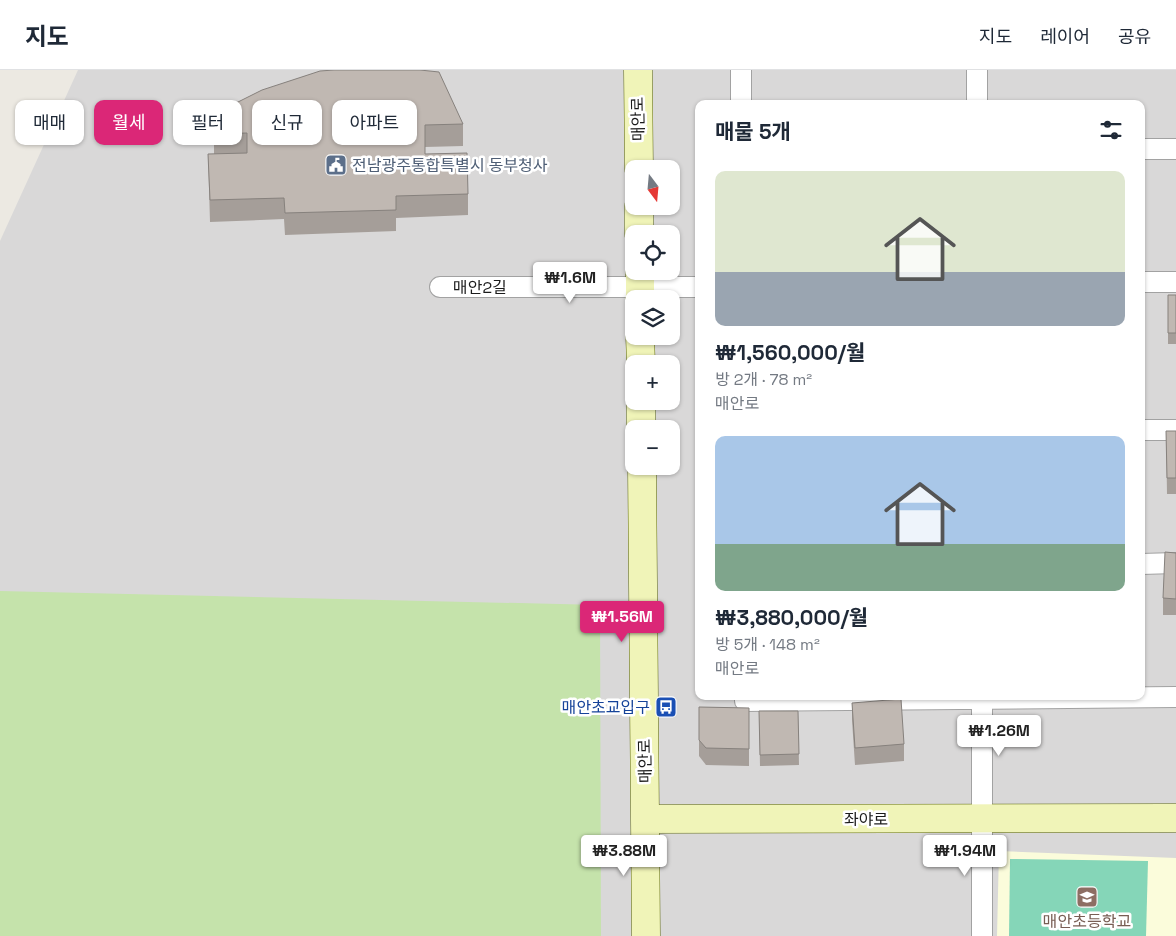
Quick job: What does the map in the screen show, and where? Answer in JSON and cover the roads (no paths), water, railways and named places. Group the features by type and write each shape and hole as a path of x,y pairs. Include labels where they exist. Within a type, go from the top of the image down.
{"street":[{"name":"매안로","path":"638,70 639,160"},
{"path":"740,70 741,100"},
{"path":"977,70 978,100"},
{"path":"1145,149 1176,149"},
{"path":"1145,282 1176,282"},
{"name":"매안2길","path":"440,287 640,285 695,287"},
{"path":"1145,430 1176,430"},
{"name":"매안로","path":"642,475 646,936"},
{"path":"1145,564 1176,563"},
{"path":"1145,697 1176,697"},
{"path":"745,700 824,700"},
{"path":"982,700 982,936"},
{"name":"좌야로","path":"646,819 1176,818"}],"place":[{"name":"전남광주통합특별시 동부청사","path":"336,165"},
{"name":"매안초교입구","path":"666,707"},
{"name":"매안초등학교","path":"1087,897"}]}
